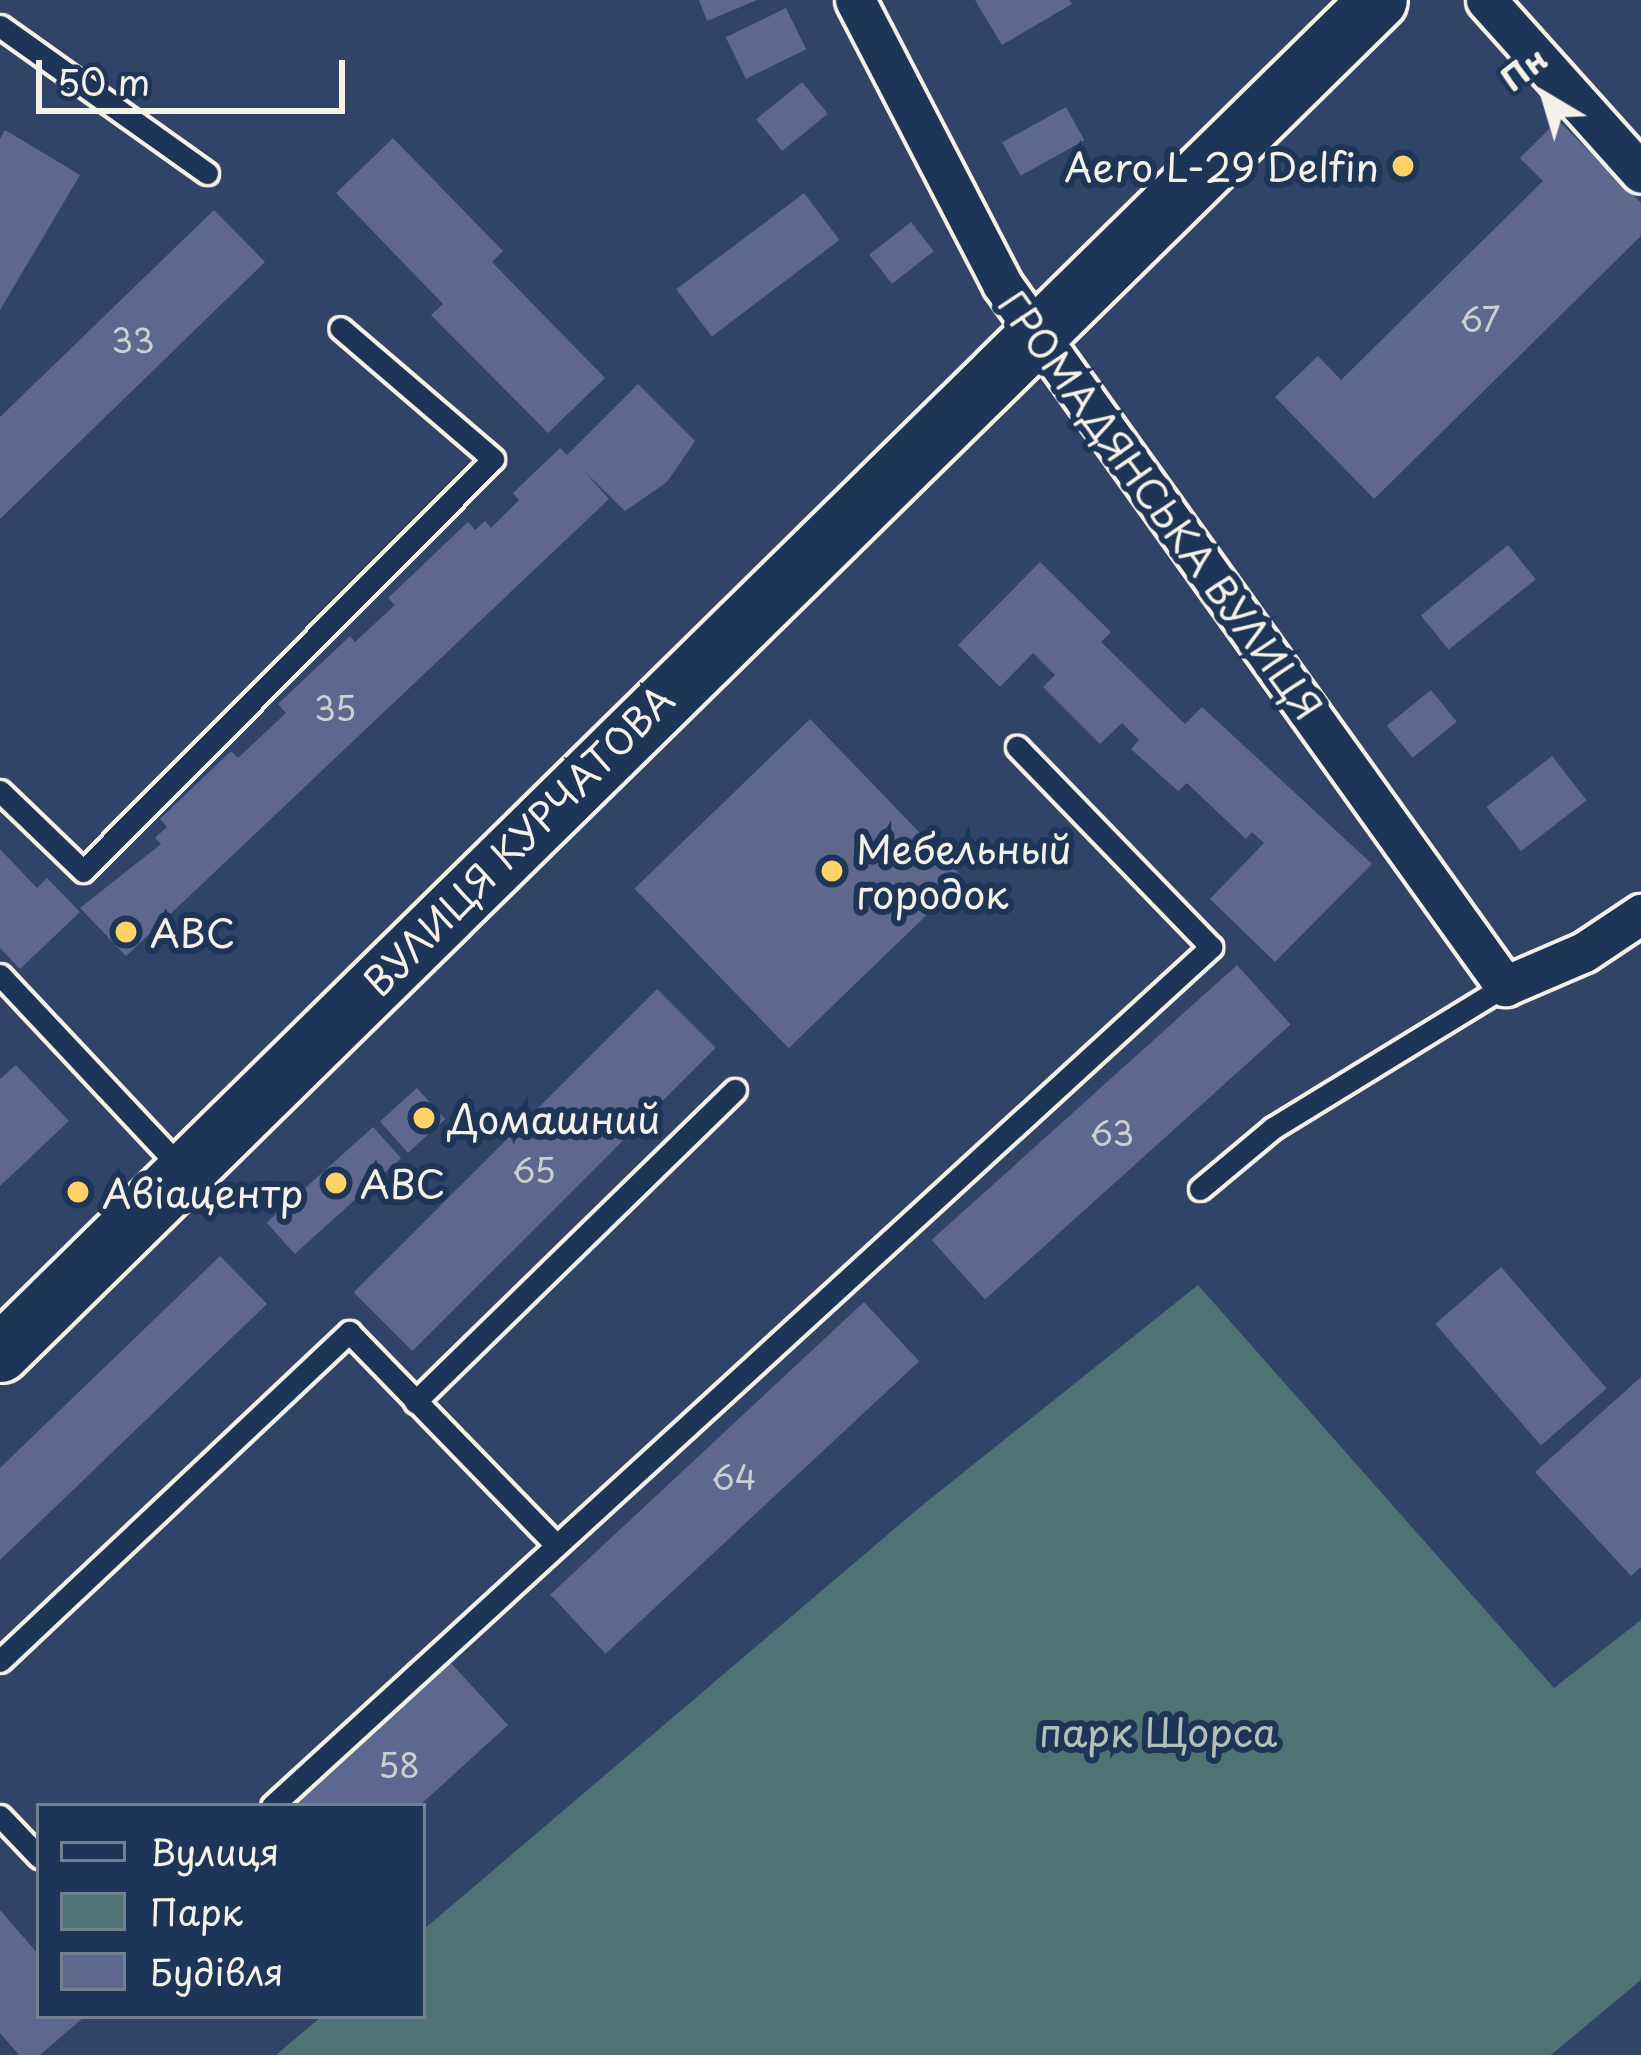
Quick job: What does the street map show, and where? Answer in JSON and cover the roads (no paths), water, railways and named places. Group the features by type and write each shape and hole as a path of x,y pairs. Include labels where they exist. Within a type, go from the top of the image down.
{"main road":[{"name":"ВУЛИЦЯ КУРЧАТОВА","path":"0,1353 1036,328 1378,0"}],"street":[{"name":"ГРОМАДЯНСЬКА ВУЛИЦЯ","path":"855,0 1002,284 1505,986"},
{"path":"1486,0 1641,173"},
{"path":"1505,986 1584,952 1641,914"}],"lane":[{"path":"0,26 207,173"},
{"path":"0,791 83,871 493,460 340,328"},
{"path":"275,1803 1211,947 1017,747"},
{"path":"0,975 183,1170"},
{"path":"1199,1189 1273,1128 1505,986"},
{"path":"415,1402 735,1090"},
{"path":"0,1661 349,1332 556,1546"},
{"path":"0,1816 36,1854"}],"place":[{"name":"Aero L-29 Delfin","path":"1403,166"},
{"name":"Мебельный городок","path":"832,871"},
{"name":"ABC","path":"126,932"},
{"name":"Домашний","path":"424,1118"},
{"name":"АВС","path":"336,1183"},
{"name":"Авіацентр","path":"78,1192"}],"park label":[{"name":"парк Щорса","path":"1158,1731"}]}
